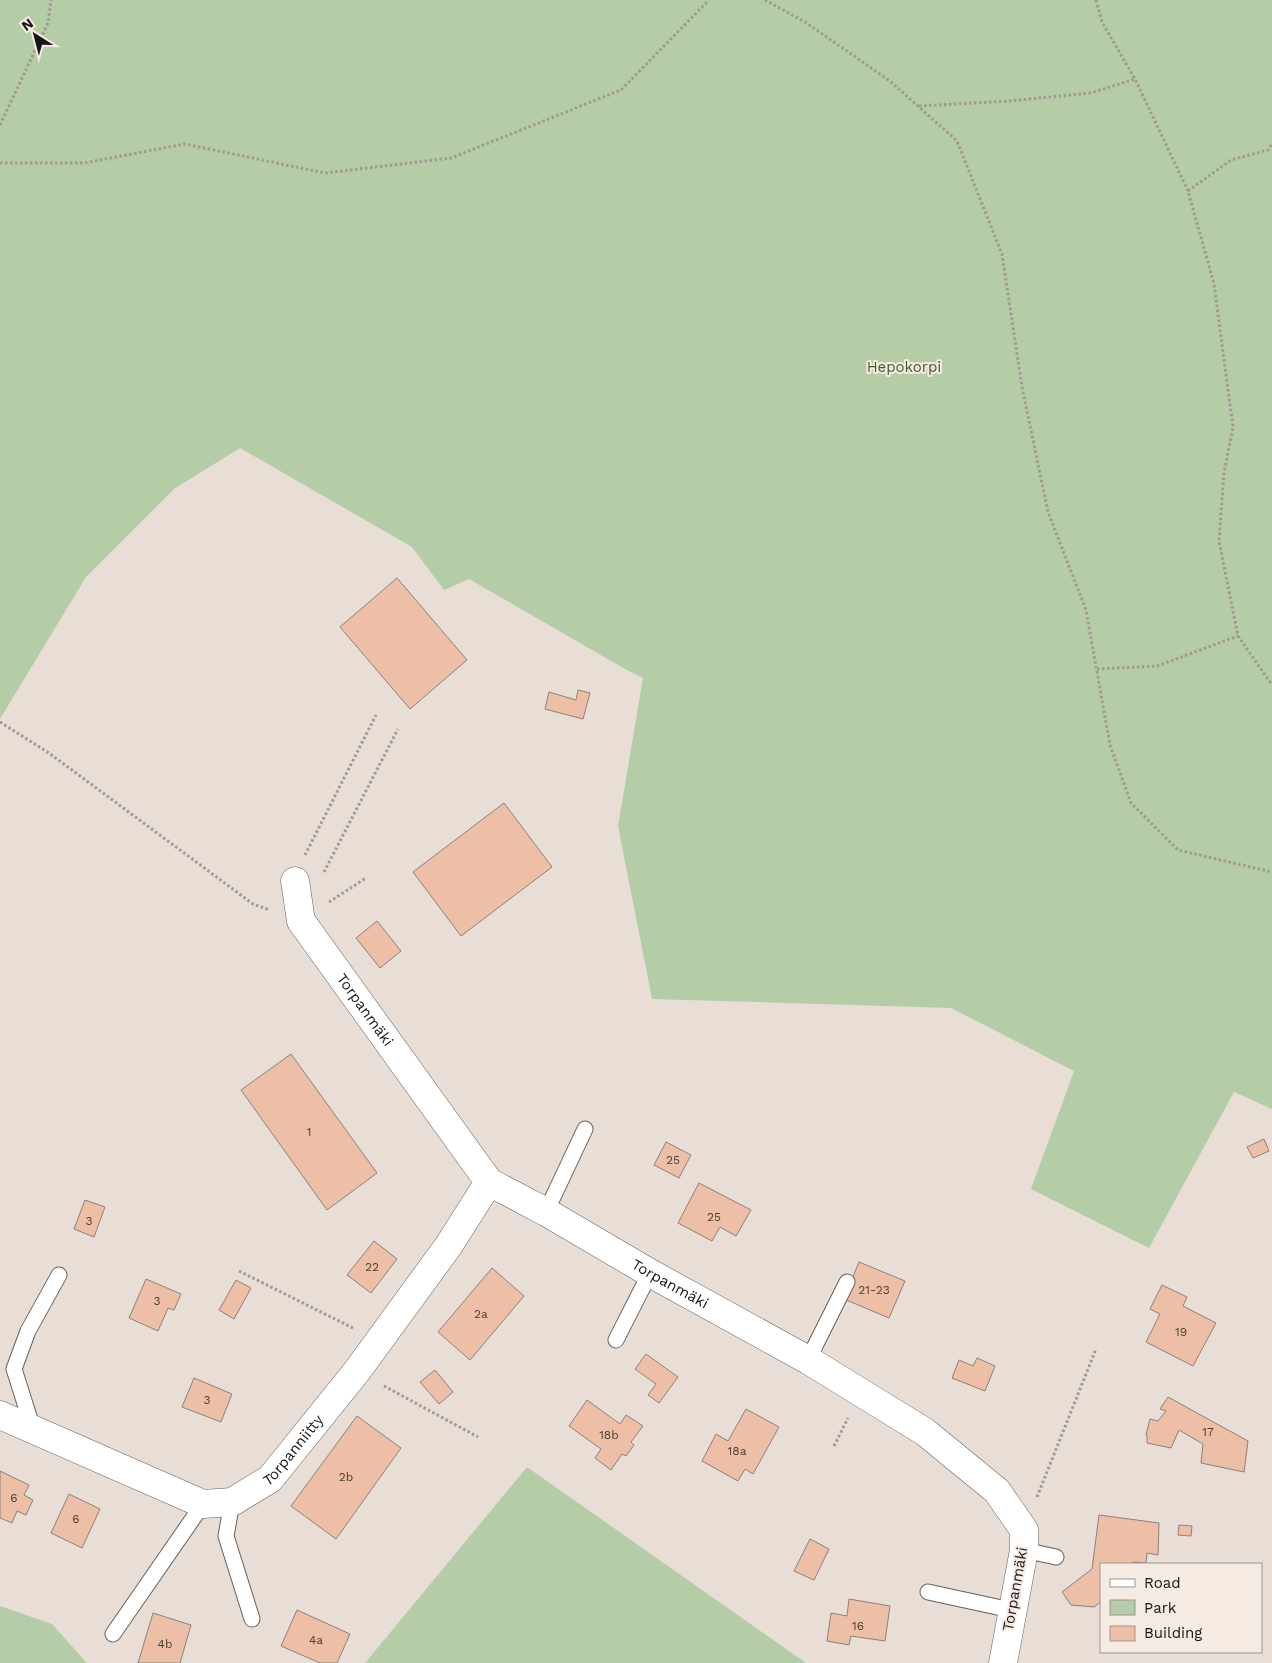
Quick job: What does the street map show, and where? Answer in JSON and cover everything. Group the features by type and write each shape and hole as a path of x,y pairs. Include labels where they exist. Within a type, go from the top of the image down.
{"street":[{"name":"Torpanmäki","path":"295,881 301,921 489,1182 546,1212 650,1273 808,1360 925,1432 997,1490 1024,1540 1003,1663"},
{"name":"Torpanniitty","path":"0,1415 204,1504 232,1502 270,1479 357,1371 449,1245 489,1182"}],"lane":[{"path":"546,1212 585,1129"},
{"path":"616,1340 650,1273"},
{"path":"33,1429 14,1369 28,1331 59,1275"},
{"path":"808,1360 847,1282"},
{"path":"232,1502 226,1536 252,1619"},
{"path":"113,1634 204,1504"},
{"path":"1024,1540 1056,1557"},
{"path":"928,1592 1012,1610"}],"path":[{"path":"0,125 48,23 51,0"},
{"path":"0,163 84,163 185,144 325,173 451,158 621,90 709,0"},
{"path":"765,0 805,22 890,80 957,142 1002,254 1022,387 1048,512 1086,610 1110,745 1131,803 1178,850 1272,872"},
{"path":"1096,0 1102,22 1135,79 1188,191 1214,284 1233,427 1224,473 1219,541 1238,636 1272,685"},
{"path":"918,106 1009,101 1092,93 1135,79"},
{"path":"1188,191 1231,160 1268,150 1272,143"},
{"path":"1097,669 1157,666 1238,636"},
{"path":"295,881 302,862 376,715"},
{"path":"0,722 49,753 253,904 301,921 366,878"},
{"path":"295,881 322,875 398,729"},
{"path":"239,1271 378,1341"},
{"path":"1024,1540 1096,1349"},
{"path":"357,1371 478,1437"}],"green space":[{"name":"Hepokorpi","path":"0,0 1272,0 1272,1109 1234,1092 1149,1248 1031,1189 1074,1071 951,1008 652,999 618,826 643,678 469,579 444,590 412,547 240,448 174,489 86,577 0,719"},
{"path":"527,1467 806,1663 365,1663"},
{"path":"0,1606 52,1624 87,1663 0,1663"}],"building":[{"path":"397,578 467,660 410,709 340,627"},
{"path":"578,690 590,693 583,719 545,709 549,692 576,700"},
{"path":"504,803 552,867 461,936 413,872"},
{"path":"377,921 401,951 380,968 356,938"},
{"path":"291,1054 377,1173 327,1210 241,1090"},
{"path":"1264,1139 1269,1151 1253,1158 1247,1147"},
{"path":"666,1142 691,1155 679,1178 654,1165"},
{"path":"699,1183 751,1210 736,1236 720,1227 712,1241 678,1223"},
{"path":"85,1200 105,1207 94,1237 74,1229"},
{"path":"374,1241 397,1259 371,1293 347,1275"},
{"path":"859,1262 905,1281 889,1318 844,1299"},
{"path":"492,1268 524,1296 470,1360 438,1332"},
{"path":"146,1279 181,1294 174,1310 168,1308 158,1331 129,1318"},
{"path":"236,1280 251,1288 234,1319 219,1310"},
{"path":"1162,1285 1187,1297 1183,1306 1216,1323 1193,1366 1146,1342 1160,1314 1150,1309"},
{"path":"646,1354 678,1377 659,1403 648,1395 656,1384 635,1369"},
{"path":"977,1358 995,1366 985,1391 952,1378 959,1360 973,1366"},
{"path":"435,1370 453,1392 439,1404 420,1382"},
{"path":"194,1378 232,1394 221,1422 182,1407"},
{"path":"1168,1397 1248,1441 1244,1472 1201,1463 1203,1444 1179,1430 1171,1448 1147,1443 1146,1435 1150,1419 1158,1421 1166,1411 1160,1409"},
{"path":"587,1400 620,1424 626,1415 643,1426 631,1442 634,1445 626,1456 622,1454 611,1470 595,1458 601,1449 569,1426"},
{"path":"746,1409 779,1427 753,1474 745,1469 738,1481 702,1461 716,1434 728,1441"},
{"path":"357,1416 401,1448 336,1539 291,1506"},
{"path":"0,1471 29,1485 24,1495 33,1500 26,1515 17,1511 12,1523 0,1518"},
{"path":"69,1494 100,1509 82,1548 51,1533"},
{"path":"1099,1515 1159,1523 1158,1555 1147,1553 1146,1563 1100,1563 1100,1603 1094,1607 1071,1605 1062,1592 1092,1569"},
{"path":"1179,1525 1192,1526 1191,1536 1178,1535"},
{"path":"810,1539 829,1549 814,1580 794,1571"},
{"path":"849,1599 890,1606 885,1641 851,1636 849,1645 827,1641 831,1613 847,1616"},
{"path":"297,1610 350,1634 337,1663 320,1663 281,1646"},
{"path":"153,1613 191,1625 180,1663 138,1663"}]}
